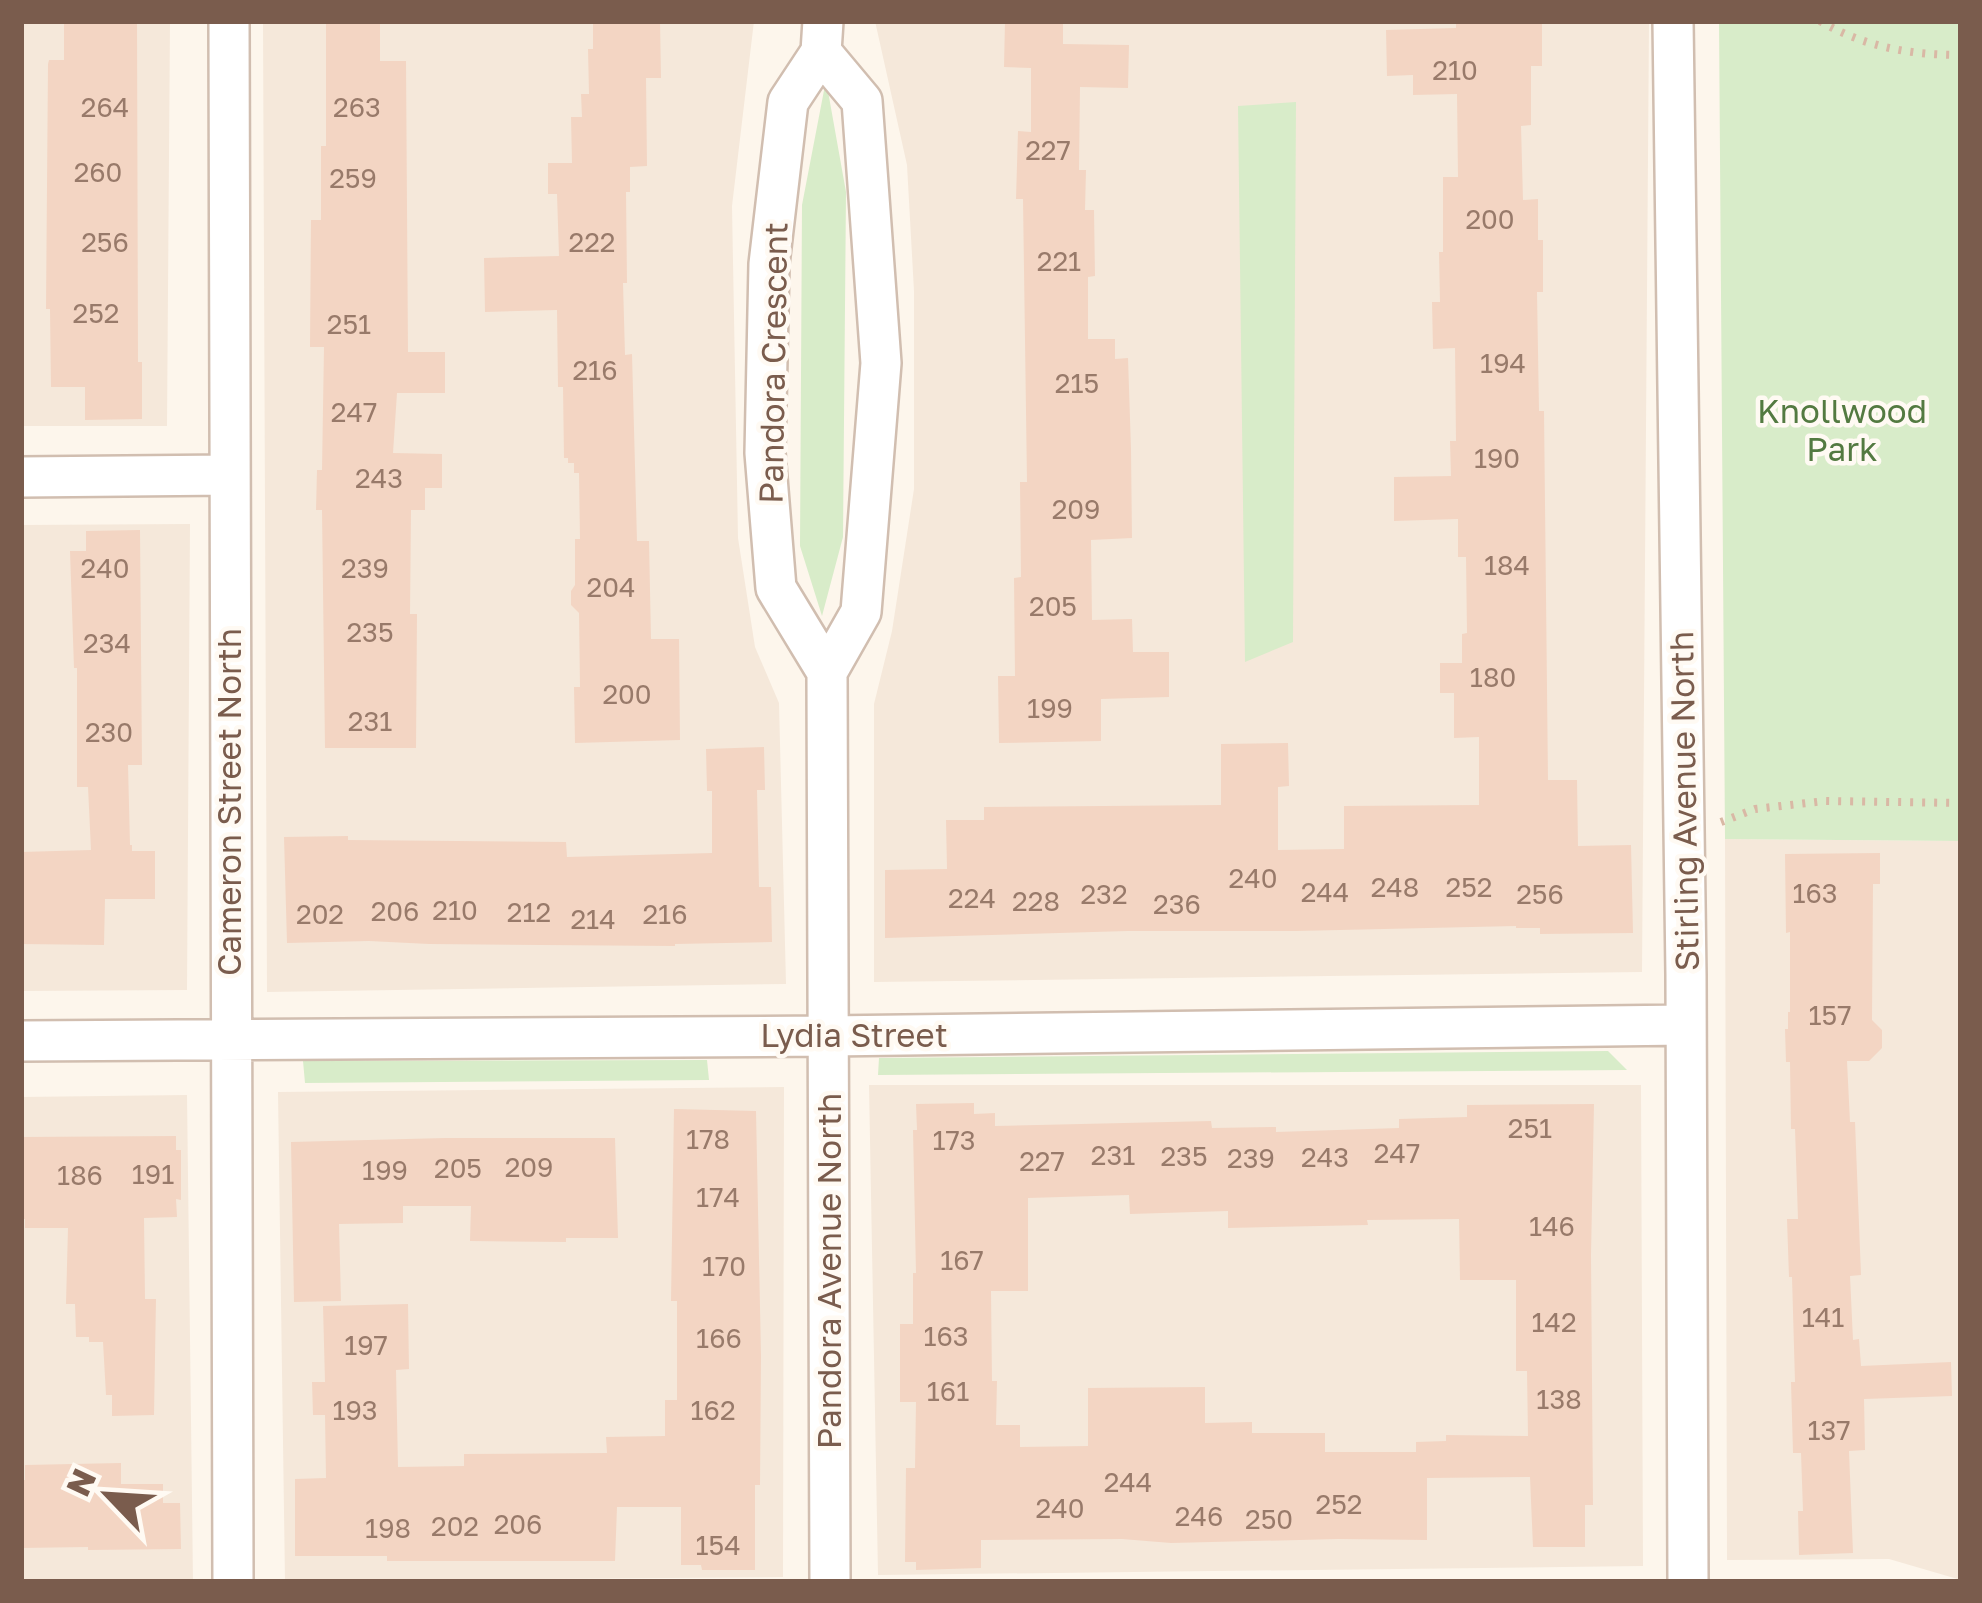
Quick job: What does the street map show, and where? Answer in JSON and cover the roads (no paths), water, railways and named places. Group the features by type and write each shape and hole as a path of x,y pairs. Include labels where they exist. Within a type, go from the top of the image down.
{"street":[{"name":"Cameron Street North","path":"229,21 233,1582"},
{"name":"Stirling Avenue North","path":"1673,21 1688,1582"},
{"name":"Pandora Crescent","path":"822,36 862,101 880,363 861,612 827,672 776,588 765,453 769,264 788,102 822,36"},
{"path":"21,477 230,475"},
{"name":"Pandora Avenue North","path":"827,672 830,1582"},
{"name":"Lydia Street","path":"21,1041 1686,1025"}],"park label":[{"name":"Knollwood Park","path":"1842,430"}]}
